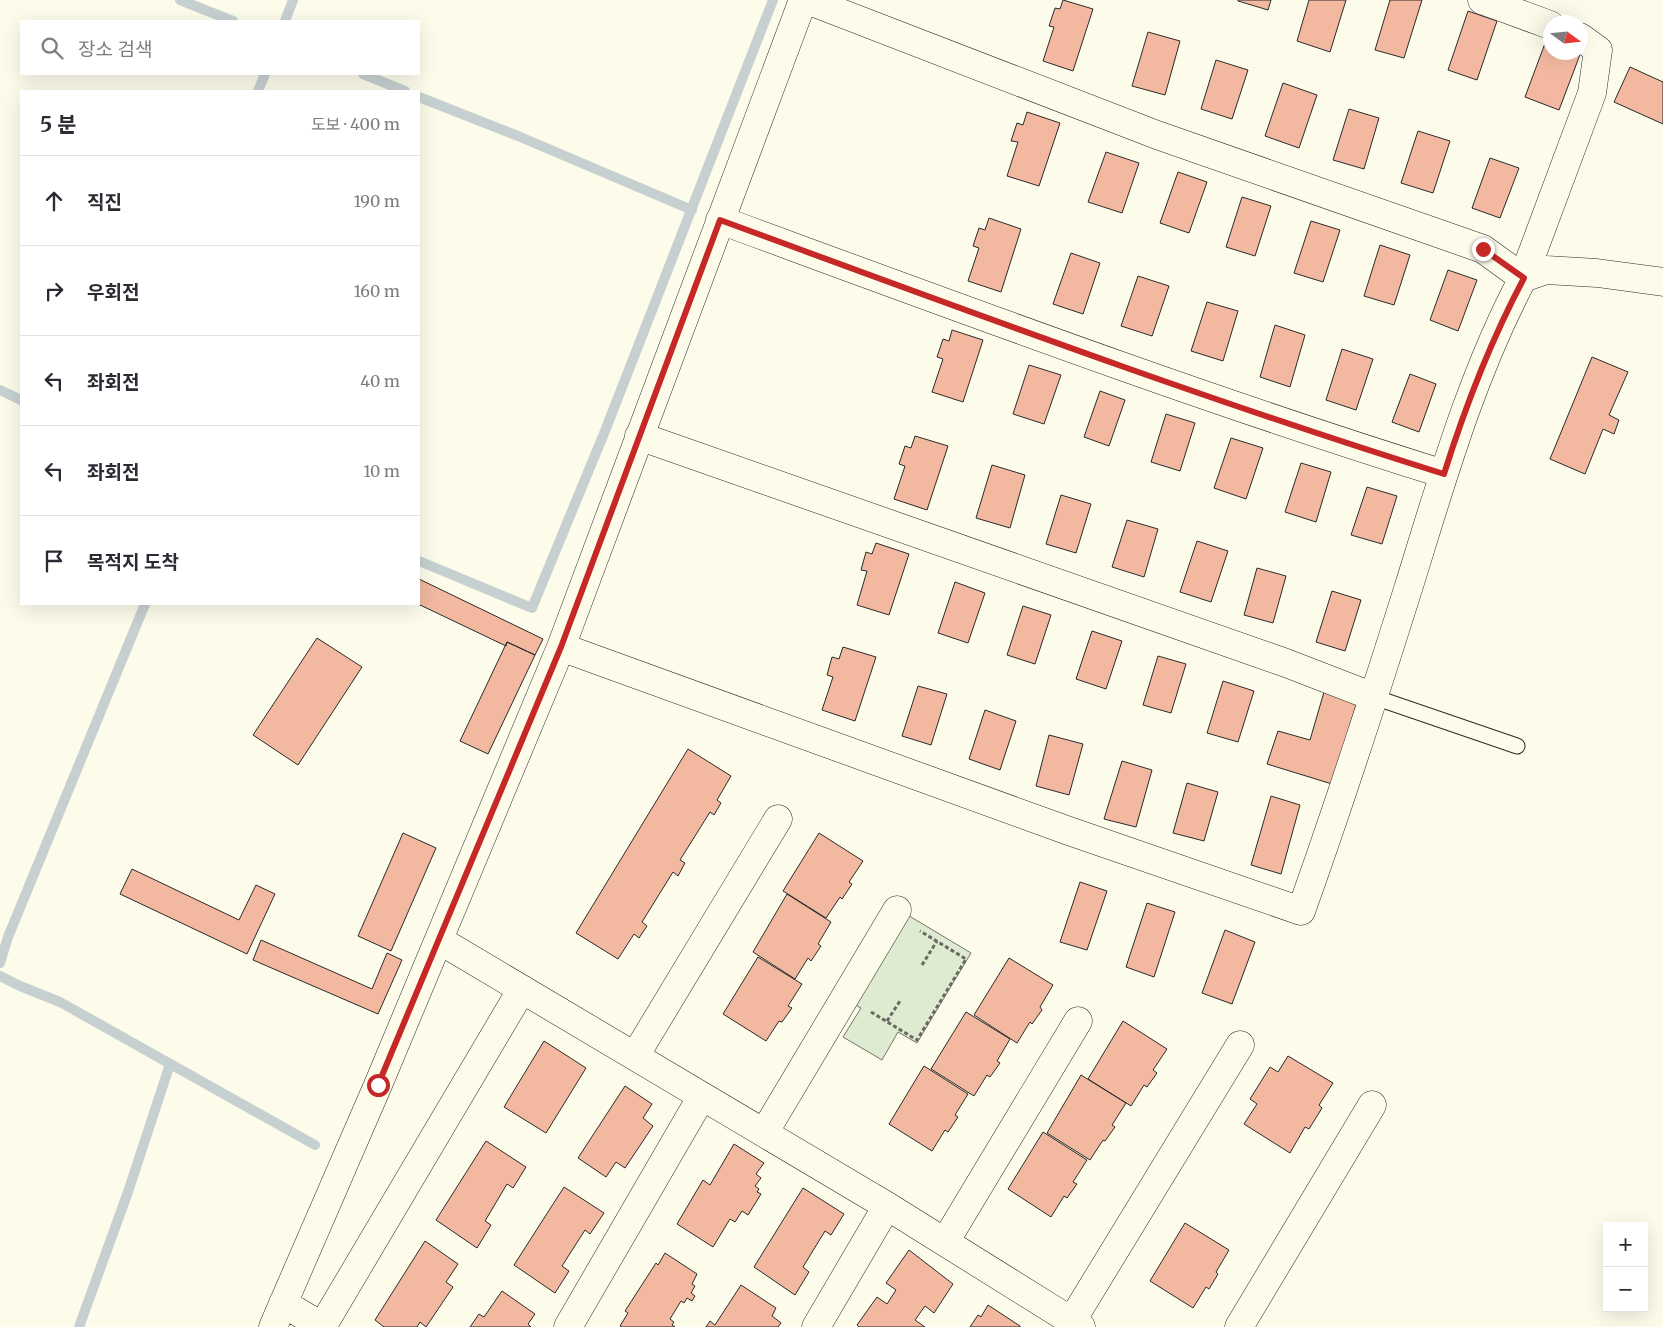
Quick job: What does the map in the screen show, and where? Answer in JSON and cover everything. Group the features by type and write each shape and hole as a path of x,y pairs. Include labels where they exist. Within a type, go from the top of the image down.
{"street":[{"path":"522,990 322,1327 278,1315 439,940 561,647 803,0"},
{"path":"807,0 1157,135 1483,249 1524,278"},
{"path":"1482,0 1543,22"},
{"path":"561,647 1060,827 1301,911 1374,697 1461,420 1510,303 1524,278 1592,93 1598,50 1588,42"},
{"path":"720,220 976,314 1333,439 1444,474"},
{"path":"1524,278 1546,270 1597,273 1663,282"},
{"path":"639,436 1286,663 1374,697"},
{"path":"635,1056 778,819"},
{"path":"764,1133 895,912"},
{"path":"439,940 888,1206 1082,1327"},
{"path":"945,1242 1078,1021"},
{"path":"1068,1327 1240,1045"},
{"path":"568,1327 702,1096"},
{"path":"1240,1327 1372,1105"},
{"path":"816,1327 888,1206"}],"lane":[{"path":"1374,697 1517,746"}],"path":[{"path":"845,996 917,1040 966,959 895,912"},
{"path":"922,965 937,941"},
{"path":"887,1021 900,1001"}],"green space":[{"path":"906,914 971,953 917,1043 898,1032 882,1060 843,1037 861,1008 852,1003"}],"building":[{"path":"1063,0 1093,9 1073,71 1043,61 1054,27 1049,26 1055,8 1060,9"},
{"path":"1238,0 1271,0 1268,10"},
{"path":"1309,0 1346,0 1330,52 1297,41"},
{"path":"1390,0 1422,0 1404,58 1375,50"},
{"path":"1468,11 1497,21 1477,80 1448,70"},
{"path":"1148,32 1180,41 1165,95 1132,86"},
{"path":"1543,49 1543,60 1578,60 1559,110 1525,97"},
{"path":"1216,60 1248,70 1232,119 1201,109"},
{"path":"1630,67 1663,82 1663,124 1614,102"},
{"path":"1283,83 1317,95 1299,148 1265,136"},
{"path":"1349,109 1379,118 1364,169 1333,160"},
{"path":"1027,112 1060,123 1039,186 1007,176 1018,142 1011,141 1017,123 1023,125"},
{"path":"1418,131 1450,141 1433,193 1401,183"},
{"path":"1106,152 1139,163 1122,213 1088,202"},
{"path":"1490,158 1519,168 1500,218 1472,208"},
{"path":"1178,172 1207,182 1189,233 1160,223"},
{"path":"1242,197 1271,206 1255,256 1226,247"},
{"path":"989,218 1021,229 1001,292 968,281 979,248 973,246 979,228 985,230"},
{"path":"1311,221 1340,230 1323,282 1294,273"},
{"path":"1380,245 1410,255 1394,305 1364,296"},
{"path":"1071,253 1100,263 1083,314 1053,304"},
{"path":"1448,270 1477,280 1458,331 1430,320"},
{"path":"1138,276 1169,286 1152,336 1121,326"},
{"path":"1207,302 1238,311 1223,361 1191,351"},
{"path":"1275,325 1305,335 1290,387 1260,377"},
{"path":"952,330 983,340 963,402 932,392 943,359 937,357 943,339 949,341"},
{"path":"1342,349 1373,359 1356,410 1326,400"},
{"path":"1592,357 1628,372 1609,415 1619,420 1614,434 1603,429 1585,474 1550,459"},
{"path":"1029,365 1061,375 1044,424 1013,414"},
{"path":"1410,374 1436,384 1419,432 1392,422"},
{"path":"1100,391 1125,400 1109,446 1084,437"},
{"path":"1166,414 1195,423 1180,471 1151,462"},
{"path":"915,436 948,446 927,510 894,499 905,466 899,464 905,446 911,448"},
{"path":"1231,438 1263,448 1246,499 1214,488"},
{"path":"1301,463 1331,472 1316,522 1285,512"},
{"path":"992,465 1025,475 1010,528 976,518"},
{"path":"1367,487 1397,496 1382,544 1351,535"},
{"path":"1061,495 1091,504 1076,553 1046,544"},
{"path":"1127,520 1158,529 1144,577 1112,567"},
{"path":"1197,541 1228,551 1211,602 1180,592"},
{"path":"876,543 909,554 889,615 857,605 867,571 861,570 866,552 872,554"},
{"path":"1257,568 1286,576 1273,623 1244,615"},
{"path":"420,579 543,639 535,655 507,642 506,646 420,605"},
{"path":"955,582 985,593 968,643 938,633"},
{"path":"1332,591 1361,600 1345,651 1316,642"},
{"path":"1023,606 1051,615 1035,664 1007,655"},
{"path":"1092,631 1122,641 1106,689 1076,679"},
{"path":"317,638 362,667 298,765 253,735"},
{"path":"507,642 535,655 488,754 460,741"},
{"path":"843,647 876,657 855,721 822,710 833,677 827,675 832,657 839,659"},
{"path":"1158,656 1186,664 1171,713 1143,705"},
{"path":"1223,681 1254,691 1238,742 1207,733"},
{"path":"918,686 947,694 931,745 902,736"},
{"path":"1324,692 1357,702 1332,784 1267,764 1278,731 1310,740"},
{"path":"985,710 1016,721 1000,770 969,759"},
{"path":"1049,735 1083,744 1069,795 1036,786"},
{"path":"688,749 731,776 717,800 721,803 714,815 710,812 680,860 685,863 678,876 673,872 642,922 647,926 639,938 634,934 618,959 576,933"},
{"path":"1122,761 1152,770 1136,827 1104,819"},
{"path":"1187,783 1218,792 1204,841 1173,833"},
{"path":"1271,796 1300,805 1281,874 1251,865"},
{"path":"403,833 436,848 391,951 358,936"},
{"path":"819,833 863,861 849,882 852,884 842,899 840,897 826,918 783,891"},
{"path":"132,869 239,920 256,885 275,894 247,954 120,894"},
{"path":"1080,882 1107,891 1087,950 1060,942"},
{"path":"787,894 831,922 818,944 821,946 811,961 808,958 795,979 753,952"},
{"path":"1147,903 1175,912 1154,977 1126,967"},
{"path":"1225,930 1255,942 1232,1004 1202,993"},
{"path":"261,940 372,989 387,953 402,960 378,1014 253,960"},
{"path":"758,957 802,984 788,1006 792,1008 782,1022 779,1021 766,1041 723,1014"},
{"path":"1009,958 1053,985 1040,1007 1042,1010 1032,1024 1030,1022 1017,1043 974,1015"},
{"path":"966,1012 1010,1039 997,1061 1000,1063 990,1077 987,1075 974,1096 931,1069"},
{"path":"1123,1021 1167,1049 1153,1070 1157,1073 1147,1087 1144,1085 1131,1106 1088,1079"},
{"path":"544,1041 586,1068 546,1133 504,1107"},
{"path":"1288,1056 1333,1083 1319,1105 1322,1108 1309,1129 1305,1127 1290,1153 1244,1124 1257,1104 1250,1099 1270,1067 1278,1072"},
{"path":"924,1066 968,1094 955,1115 958,1117 948,1132 945,1130 932,1151 889,1124"},
{"path":"1081,1075 1126,1103 1112,1125 1115,1127 1105,1141 1103,1140 1090,1160 1047,1133"},
{"path":"625,1086 652,1104 643,1118 653,1126 625,1168 616,1162 606,1177 578,1158"},
{"path":"1043,1132 1087,1160 1073,1182 1077,1184 1067,1198 1064,1196 1051,1217 1008,1189"},
{"path":"486,1141 526,1167 513,1188 507,1184 485,1221 491,1225 477,1248 436,1220"},
{"path":"734,1144 764,1163 756,1174 761,1178 755,1186 759,1189 757,1192 761,1194 748,1215 742,1211 735,1222 730,1219 713,1247 677,1224 703,1180 710,1185"},
{"path":"564,1187 604,1213 590,1234 585,1230 562,1266 569,1271 555,1293 514,1265"},
{"path":"803,1188 844,1214 831,1235 825,1231 803,1267 809,1272 795,1295 754,1267"},
{"path":"1185,1223 1229,1250 1216,1272 1218,1274 1209,1289 1206,1287 1193,1308 1150,1281"},
{"path":"425,1241 458,1264 446,1282 453,1287 426,1327 420,1322 417,1327 384,1327 375,1320"},
{"path":"909,1250 953,1284 934,1313 925,1306 915,1320 925,1327 859,1327 857,1325 877,1297 887,1304 896,1290 886,1283"},
{"path":"665,1253 697,1274 692,1284 695,1286 691,1293 695,1296 692,1301 687,1298 684,1303 681,1301 670,1319 674,1322 672,1325 675,1327 620,1326 628,1313 625,1311 656,1263 658,1265"},
{"path":"741,1285 776,1308 772,1316 781,1323 778,1327 706,1327 710,1321 715,1325"},
{"path":"502,1291 535,1314 528,1324 531,1327 470,1327 479,1314 484,1317"},
{"path":"988,1305 1020,1327 970,1327 978,1315 981,1317"}],"waterway":[{"path":"180,0 230,20"},
{"path":"285,20 293,0"},
{"path":"420,561 532,608 605,431 773,0"},
{"path":"258,90 265,75"},
{"path":"365,75 403,90"},
{"path":"420,97 518,136 692,210"},
{"path":"0,390 20,400"},
{"path":"0,963 8,937 145,605"},
{"path":"0,976 60,1002 315,1145"},
{"path":"79,1327 128,1192 170,1064"}],"route":[{"path":"378,1085 561,647 720,220 966,310 1333,439 1444,474 1461,420 1510,303 1524,278 1483,249"}]}
